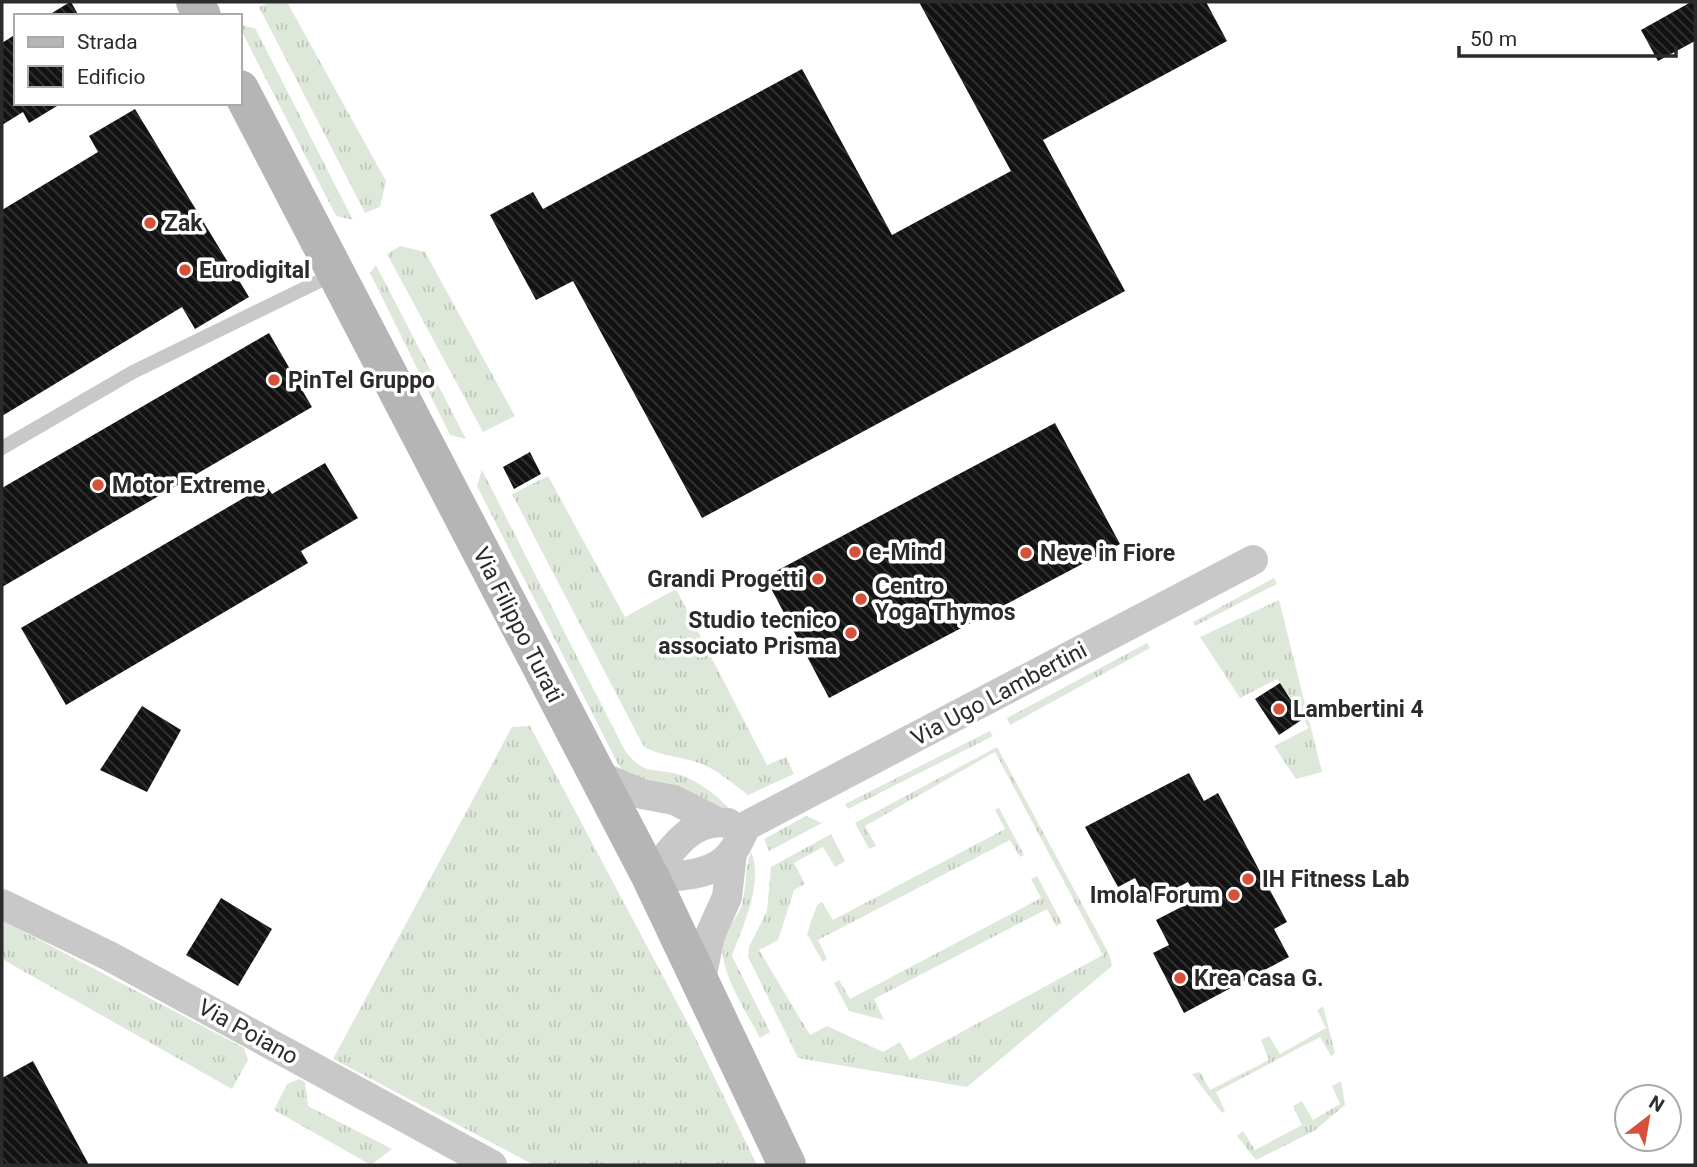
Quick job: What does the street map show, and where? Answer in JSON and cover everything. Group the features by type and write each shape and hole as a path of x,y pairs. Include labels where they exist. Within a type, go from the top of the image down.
{"main road":[{"name":"Via Filippo Turati","path":"242,93 651,877 787,1165"}],"street":[{"name":"Via Ugo Lambertini","path":"746,826 1253,560"},
{"path":"595,774 642,794 674,800 715,821 746,826 732,853 727,897 710,934 700,984"},
{"path":"651,877 674,846 690,831 715,821"},
{"path":"651,877 682,876 711,870 732,853"},
{"name":"Via Poiano","path":"2,904 109,956 492,1165"}],"lane":[{"path":"2,448 133,372 335,274"}],"green space":[{"path":"271,2 287,2 386,181 380,207 365,213 259,7"},
{"path":"242,22 244,26 255,28 353,220 336,216 242,32"},
{"path":"400,246 425,252 515,416 483,432 387,254"},
{"path":"376,265 466,439 450,435 370,273"},
{"path":"482,470 624,749 644,768 690,779 729,808 714,807 626,774 618,764 477,486"},
{"path":"548,476 625,617 676,589 767,765 786,757 794,774 748,795 702,764 644,747 512,494"},
{"path":"1274,578 1277,584 1195,626 1193,622"},
{"path":"1279,600 1322,772 1296,779 1274,746 1309,728 1280,683 1277,679 1240,698 1200,637"},
{"path":"1147,643 1150,648 1010,725 1007,718"},
{"path":"530,726 691,1029 757,1165 534,1165 333,1059 512,727"},
{"path":"990,731 993,736 848,809 845,804"},
{"path":"997,747 1109,954 1112,966 967,1087 798,1058 748,957 749,947 767,911 771,867 831,834 845,861 835,867 823,847 794,863 805,884 794,890 778,940 759,950 810,1035 827,1026 883,1052 900,1042 910,1060 1103,955 995,752 865,826 876,846 869,849 855,823"},
{"path":"999,808 1024,855 1020,857 1010,840 818,940 827,959 823,962 807,934 817,905 822,902 833,920 1005,829 995,810"},
{"path":"806,816 822,823 769,851 764,839"},
{"path":"751,851 754,891 732,956 770,1032 760,1038 728,975 722,949 724,938 742,904"},
{"path":"1037,876 1062,923 1056,926 1047,909 874,999 884,1020 849,1011 834,983 839,980 850,999 1041,898 1031,879"},
{"path":"2,920 244,1048 248,1060 232,1089 2,959"},
{"path":"1323,1006 1335,1053 1331,1056 1320,1037 1216,1092 1225,1111 1222,1113 1192,1074 1200,1072 1210,1090 1269,1060 1261,1040 1269,1036 1280,1054 1326,1028 1317,1010"},
{"path":"299,1079 305,1082 308,1106 392,1149 371,1165 274,1110 287,1084"},
{"path":"1341,1081 1345,1105 1314,1131 1256,1160 1237,1136 1243,1131 1255,1150 1302,1125 1293,1106 1302,1101 1313,1120 1340,1104 1332,1086"}],"building":[{"path":"70,2 78,14 50,14"},
{"path":"919,2 1206,2 1227,41 1043,140 1125,291 702,518 573,281 536,300 490,215 533,192 543,209 802,69 892,235 1011,171"},
{"path":"1695,2 1695,41 1658,61 1641,30"},
{"path":"14,35 14,105 59,105 29,123 23,112 2,125 2,43"},
{"path":"135,109 249,297 195,329 182,307 2,416 2,210 98,152 89,136"},
{"path":"269,333 312,407 2,587 2,488"},
{"path":"1055,423 1120,544 829,698 765,577"},
{"path":"530,452 541,474 514,489 503,467"},
{"path":"325,463 358,518 301,551 308,563 66,705 21,628 266,485 272,494"},
{"name":"Lambertini 4","path":"1280,683 1303,719 1279,735 1255,699"},
{"path":"142,706 181,730 147,792 100,770"},
{"name":"Imola Forum","path":"1189,773 1204,801 1218,793 1287,922 1274,929 1289,957 1184,1013 1153,953 1169,945 1156,920 1197,899 1188,882 1148,903 1135,878 1118,887 1085,827"},
{"path":"221,898 272,929 238,986 186,955"},
{"path":"33,1061 89,1165 2,1165 2,1078"}],"place":[{"name":"Zak","path":"150,223"},
{"name":"Eurodigital","path":"185,270"},
{"name":"PinTel Gruppo","path":"274,380"},
{"name":"Motor Extreme","path":"98,485"},
{"name":"e-Mind","path":"855,552"},
{"name":"Neve in Fiore","path":"1026,553"},
{"name":"Grandi Progetti","path":"818,579"},
{"name":"Centro Yoga Thymos","path":"861,599"},
{"name":"Studio tecnico associato Prisma","path":"851,633"},
{"name":"Lambertini 4","path":"1279,709"},
{"name":"IH Fitness Lab","path":"1248,879"},
{"name":"Imola Forum","path":"1234,895"},
{"name":"Krea casa G.","path":"1180,978"}]}
